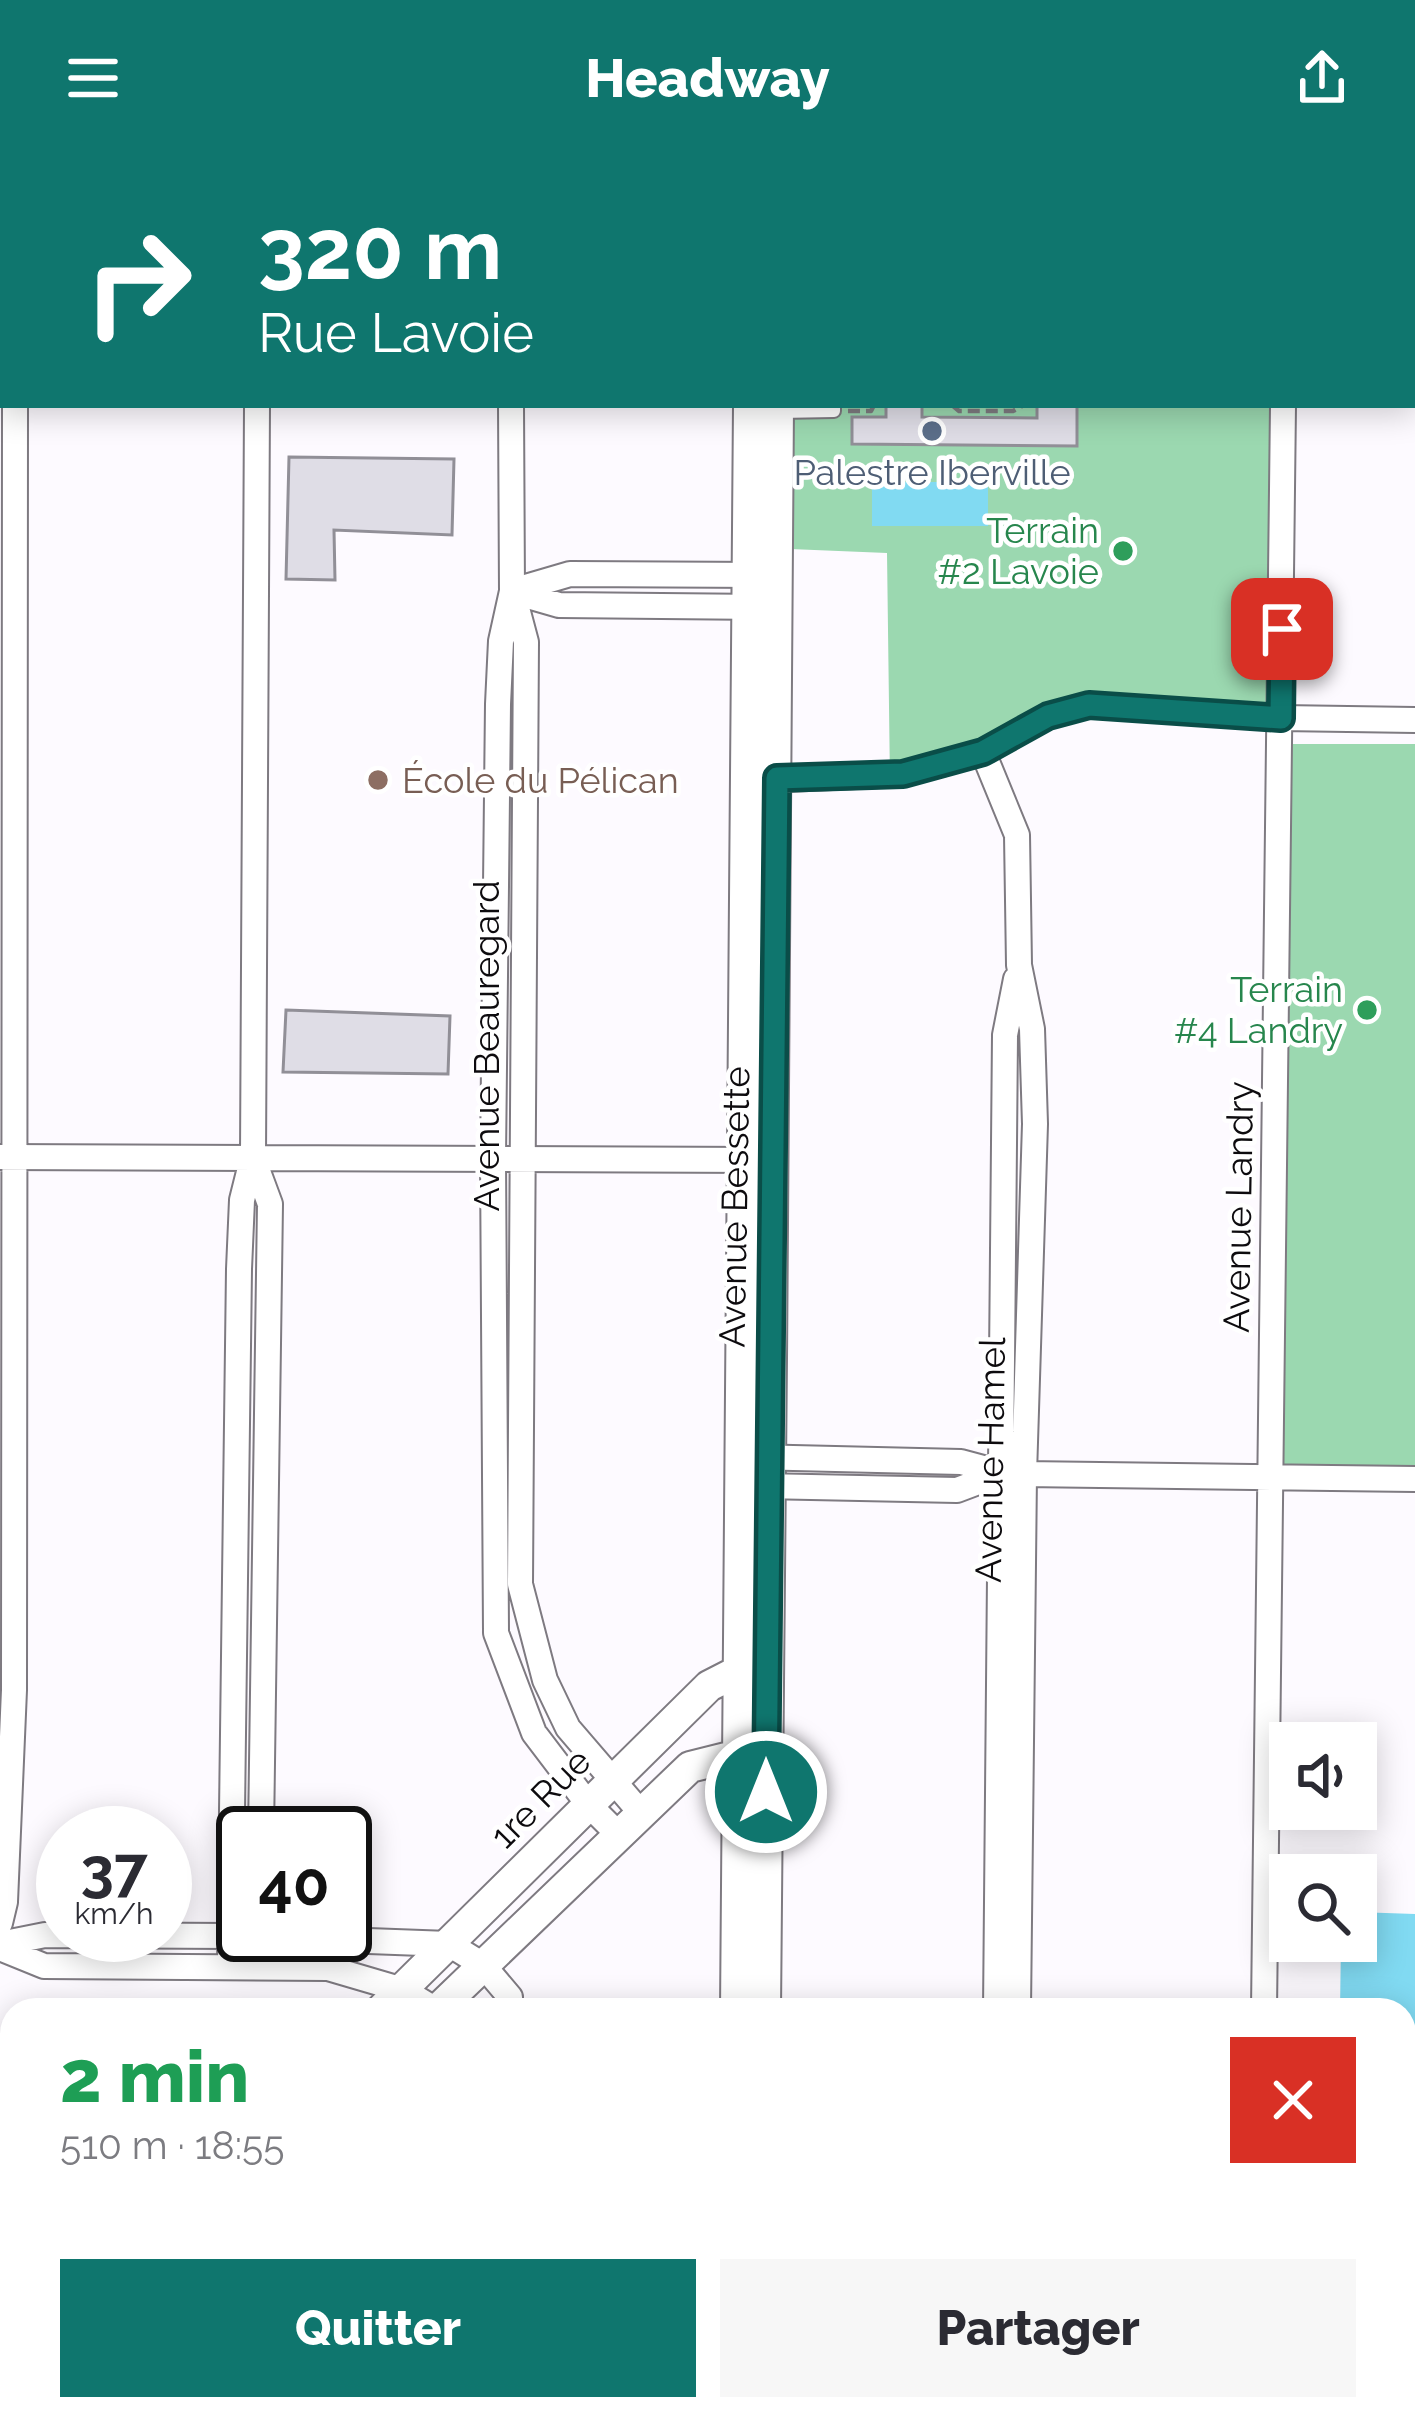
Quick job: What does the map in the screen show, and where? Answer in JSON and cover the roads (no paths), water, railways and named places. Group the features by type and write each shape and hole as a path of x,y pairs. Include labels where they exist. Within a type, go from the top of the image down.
{"street":[{"path":"0,1923 5,1902 7,1690 8,755 14,408"},
{"path":"233,1806 241,1223 253,1156 257,408"},
{"name":"Avenue Beauregard","path":"512,408 512,591 501,641 498,704 493,1158 508,1501 520,1584 545,1680 568,1728 610,1780 629,1824"},
{"name":"Avenue Bessette","path":"762,779 780,608 768,408"},
{"name":"Avenue Bessette","path":"737,1998 752,1751 759,1161 762,779 748,575 768,408"},
{"name":"Avenue Landry","path":"1264,1998 1283,408"},
{"path":"512,591 569,574 780,574"},
{"path":"512,591 559,605 780,608"},
{"name":"Avenue Beauregard","path":"512,591 526,642 521,1158 508,1501 496,1634 533,1733 588,1804 629,1824"},
{"path":"762,779 903,774 983,752 1048,716 1089,705 1281,718 1415,720"},
{"name":"Avenue Hamel","path":"983,752 1017,835 1019,965 1032,1029 1035,1124 1013,1473 1008,1958 1016,1998"},
{"path":"6,1156 759,1161"},
{"path":"253,1156 270,1204 261,1806"},
{"path":"754,1471 957,1490 1013,1473 1415,1479"},
{"path":"236,1534 265,1534"},
{"name":"1re Rue","path":"394,1998 709,1686 753,1664"},
{"path":"449,1998 690,1767 752,1751"},
{"name":"Avenue Bessette","path":"752,1751 764,1998"},
{"path":"0,1946 45,1935 216,1936"},
{"path":"372,1941 449,1945 483,1965 510,1998"},
{"path":"0,1946 44,1966 328,1968 388,1998"},
{"name":"Avenue Hamel","path":"999,1998 1008,1958"},
{"path":"230,1962 230,1967"},
{"path":"259,1962 259,1969"}],"water":[{"path":"872,482 988,482 988,526 872,526"},
{"path":"1377,1913 1415,1914 1415,1998 1340,1998 1341,1962 1377,1962"}],"place":[{"name":"Palestre Iberville","path":"932,431"},
{"name":"Terrain #2 Lavoie","path":"1123,551"},
{"name":"École du Pélican","path":"378,780"},
{"name":"Terrain #4 Landry","path":"1367,1010"}]}
